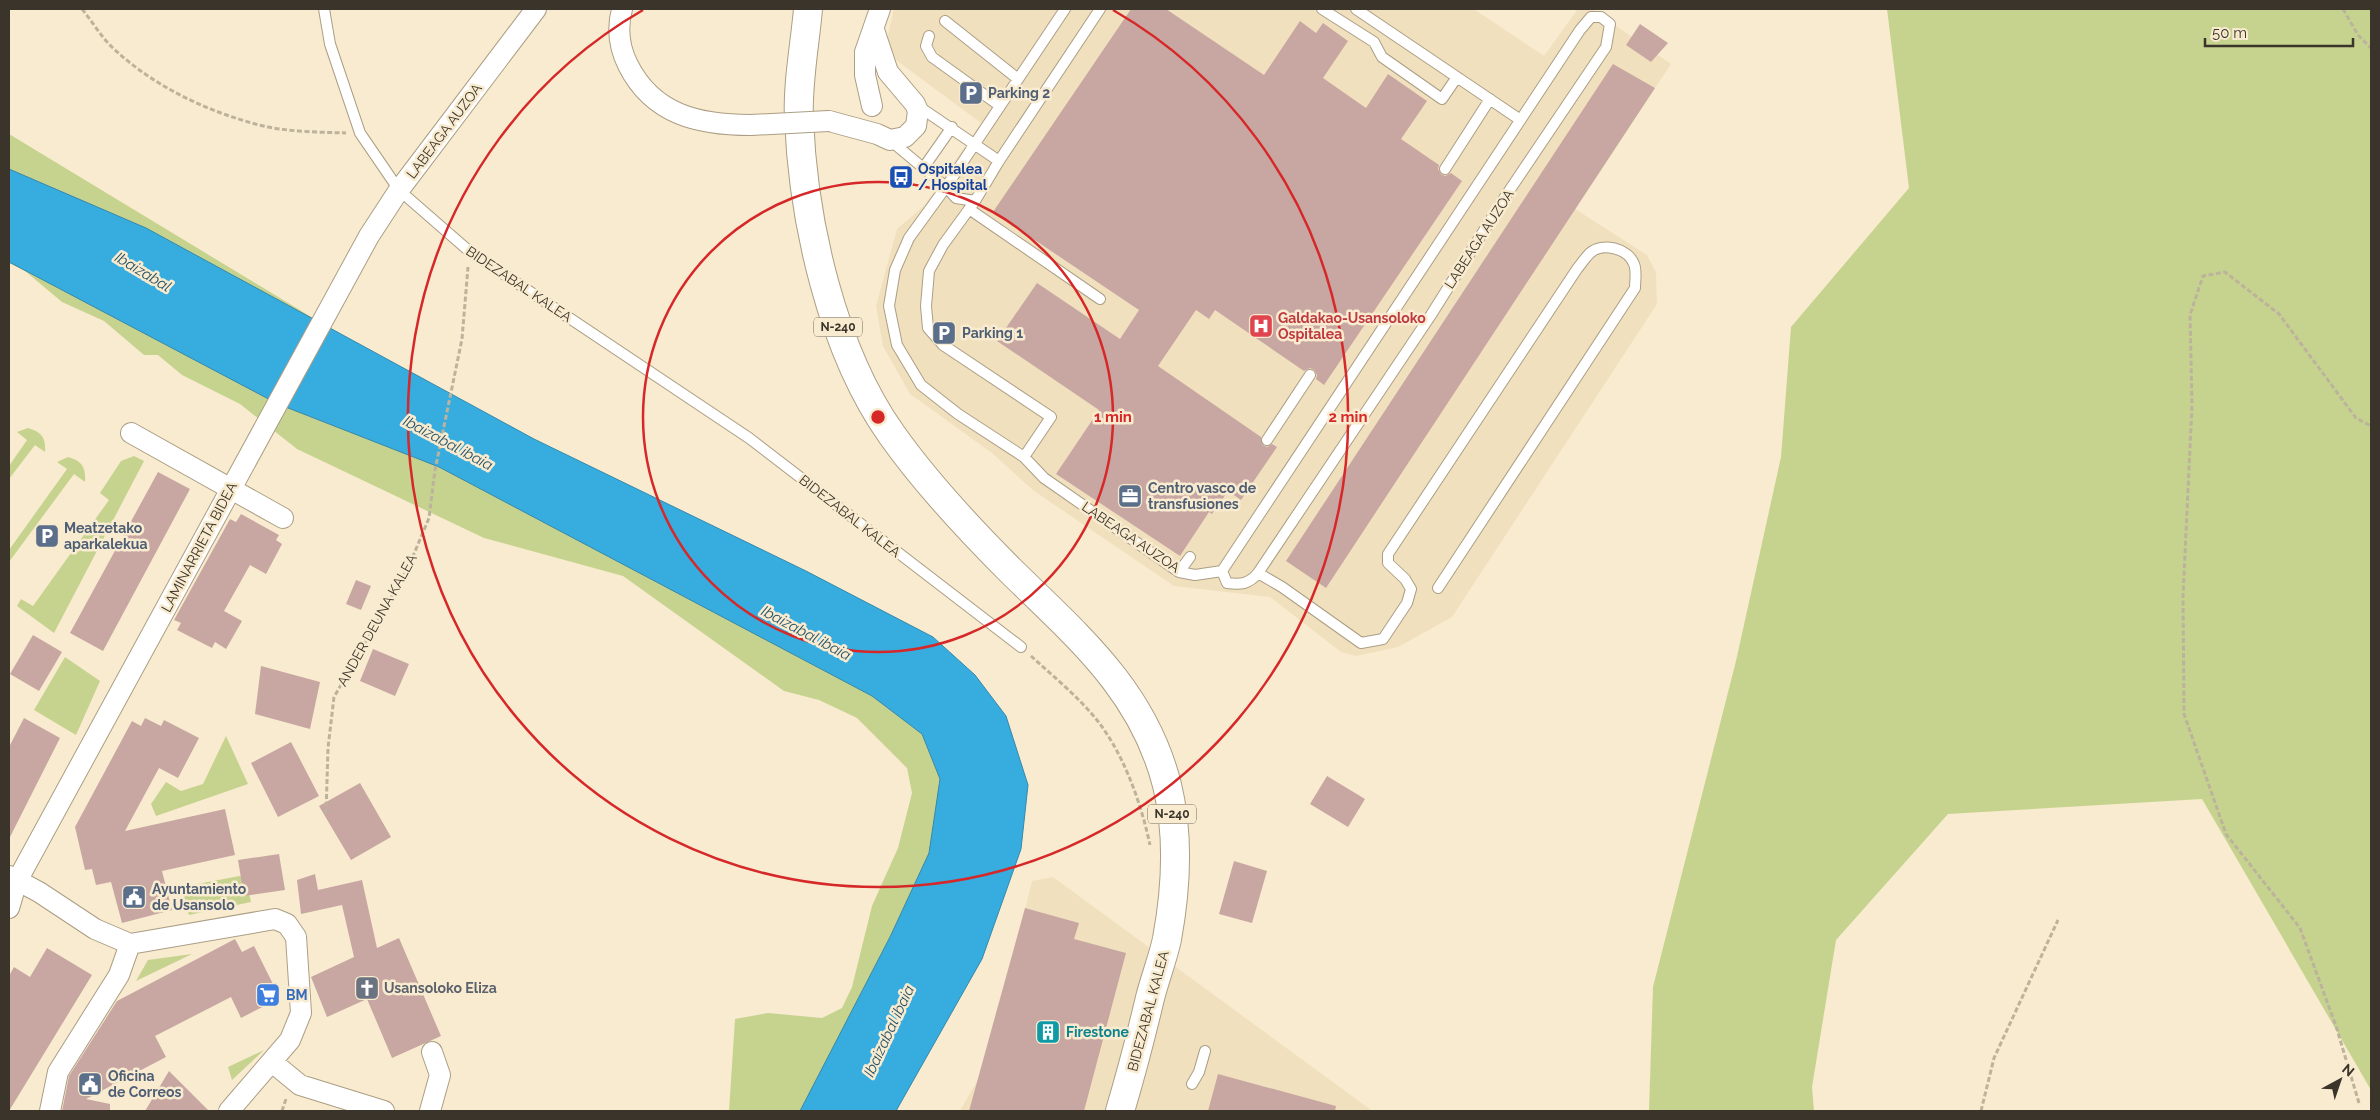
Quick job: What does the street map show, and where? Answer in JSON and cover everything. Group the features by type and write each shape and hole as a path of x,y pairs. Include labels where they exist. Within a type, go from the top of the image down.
{"highway":[{"name":"BIDEZABAL KALEA","path":"808,9 798,116 806,194 825,284 839,332 862,386 891,434 953,508 1007,567 1070,629 1122,686 1143,720 1167,786 1173,820 1174,858 1166,940 1120,1111"}],"street":[{"name":"LABEAGA AUZOA","path":"399,190 536,9"},
{"path":"622,9 619,18 620,49 634,77 650,97 676,113 696,120 721,125 829,121 872,106 876,100 890,92 910,99"},
{"path":"880,9 865,52 865,75 872,106 870,118 884,137"},
{"path":"829,121 884,137 905,138 916,126 918,111 888,72 874,30"},
{"name":"LAMINARRIETA BIDEA","path":"9,908 13,878 130,677 331,302 369,236 399,190"},
{"path":"132,433 283,518"},
{"path":"13,878 39,892 95,929 130,944 275,919 287,924 296,936 301,1014 290,1040 229,1111"},
{"path":"50,1111 58,1072 119,975 130,944"},
{"path":"430,1111 440,1075 432,1052"},
{"path":"272,1062 300,1085 384,1111"}],"lane":[{"name":"LABEAGA AUZOA","path":"324,9 330,44 360,133 399,190"},
{"path":"975,144 1065,9"},
{"path":"1024,457 1051,418 943,345 928,328 926,306 930,271 943,245 972,205 999,160 1100,9"},
{"path":"1322,9 1374,42 1382,57 1442,99 1457,77"},
{"path":"1356,9 1519,119"},
{"name":"LABEAGA AUZOA","path":"975,144 910,238 895,270 889,306 897,345 920,385 958,414 1024,457 1044,478 1179,572 1195,575 1222,571 1519,119 1591,16 1600,17 1610,24 1606,46 1431,315 1258,573"},
{"path":"945,21 1018,79"},
{"path":"928,36 926,46 932,56 1000,106"},
{"path":"910,99 999,160"},
{"path":"1445,169 1490,99"},
{"path":"924,167 952,127"},
{"path":"884,137 924,167 956,198 972,205 1100,299"},
{"name":"BIDEZABAL KALEA","path":"399,190 469,251 749,438 1021,647"},
{"path":"1222,571 1228,583 1240,585 1253,579 1258,573 1282,587 1361,643 1383,639 1408,603 1410,589 1405,579 1388,563 1388,554 1577,269 1591,252 1607,247 1618,249 1629,256 1634,264 1635,288 1438,588"},
{"path":"1266,440 1310,375"},
{"path":"1179,572 1190,557"},
{"path":"1192,1084 1199,1072 1205,1051"}],"path":[{"path":"82,9 111,46 140,71 202,106 260,125 300,131 360,133"},
{"path":"2343,9 2358,35 2371,48"},
{"name":"ANDER DEUNA KALEA","path":"326,814 328,748 334,697 408,568 429,518 434,470 462,339 469,251"},
{"path":"2359,1103 2336,1026 2300,928 2226,834 2184,714 2183,596 2192,405 2190,315 2203,276 2225,272 2280,314 2356,418 2371,426"},
{"path":"1021,647 1058,680 1100,724 1123,764 1140,806 1151,852"},
{"path":"1980,1111 1994,1058 2058,920"}],"shaded area":[{"name":"Galdakao-Usansoloko Ospitalea","path":"894,9 1474,9 1544,56 1578,9 1592,9 1671,64 1575,209 1647,255 1656,272 1657,304 1452,617 1398,647 1356,656 1341,652 1270,597 1174,586 1034,491 992,453 910,394 883,346 876,306 897,229 924,206 981,123 892,57 887,39"},
{"path":"1053,877 1371,1111 960,1111 988,1062 1032,881"}],"green space":[{"path":"1887,9 2371,9 2371,1090 2202,799 1948,814 1836,940 1812,1087 1814,1111 1649,1111 1653,987 1736,661 1781,457 1791,327 1909,188"},
{"path":"9,134 607,496 992,712 863,1111 729,1111 735,1019 768,1013 822,1018 842,1008 852,987 872,906 898,848 912,793 907,768 857,718 819,700 784,691 623,576 484,538 297,449 240,404 182,375 158,355 144,355 104,321 62,302 25,271 9,263"},
{"path":"28,428 37,431 42,436 45,443 45,452 35,445 9,479 9,466 27,440 17,432"},
{"path":"134,456 144,461 54,633 17,606 21,599 33,606 109,500 100,493 121,461"},
{"path":"68,457 77,460 82,465 85,472 85,482 74,474 9,562 9,550 67,469 57,462"},
{"path":"65,657 100,681 76,735 34,710"},
{"path":"226,736 248,784 156,816 151,804 166,782 181,791 203,784"},
{"path":"245,875 251,902 189,915 181,887"},
{"path":"192,954 136,981 148,960"},
{"path":"264,1050 232,1080 228,1067"}],"water":[{"path":"9,169 146,228 534,439 806,571 933,637 975,675 1006,716 1028,785 1021,849 982,959 896,1111 800,1111 890,937 929,853 940,779 922,734 872,696 439,467 278,404 9,262"}],"building":[{"path":"1131,9 1166,9 1264,75 1300,21 1316,33 1323,23 1348,41 1323,78 1366,108 1388,74 1427,101 1401,139 1439,165 1438,169 1441,174 1445,176 1451,173 1462,181 1324,385 1316,379 1317,375 1314,370 1310,368 1304,371 1215,310 1209,319 1196,310 1158,366 1261,437 1263,445 1267,447 1272,444 1277,447 1241,500 1228,491 1212,514 1209,512 1180,556 1056,474 1099,410 997,341 1037,283 1120,339 1139,310 993,212"},
{"path":"1640,24 1668,43 1651,62 1626,45"},
{"path":"1613,64 1655,88 1326,588 1286,561"},
{"path":"158,472 190,489 103,651 70,633"},
{"path":"241,514 279,535 276,540 282,544 266,574 250,565 224,611 242,621 226,649 215,642 212,648 177,630 181,623 174,620 230,519 236,522"},
{"path":"356,580 371,586 361,610 346,604"},
{"path":"33,635 62,652 39,691 10,674"},
{"path":"373,649 409,664 395,696 360,681"},
{"path":"261,666 320,682 310,729 255,714"},
{"path":"24,718 60,738 9,839 9,747"},
{"path":"145,718 161,726 164,720 199,738 178,778 159,768 125,831 225,809 235,855 162,871 172,910 122,923 111,882 96,885 92,869 85,870 75,827 132,721 141,726"},
{"path":"291,742 319,796 278,817 251,763"},
{"path":"1327,776 1365,799 1348,827 1310,804"},
{"path":"360,783 391,837 351,860 319,806"},
{"path":"279,854 285,890 244,896 238,860"},
{"path":"1234,861 1267,871 1252,923 1219,914"},
{"name":"Usansoloko Eliza","path":"315,874 318,890 362,880 377,948 399,938 441,1036 392,1058 367,999 327,1017 311,977 354,957 342,905 301,914 297,880"},
{"name":"Firestone","path":"1025,908 1079,923 1074,939 1126,953 1084,1111 969,1111"},
{"path":"235,939 242,952 254,946 280,998 241,1018 231,997 155,1036 166,1057 86,1099 110,1104 110,1111 62,1111 69,1076 117,1001"},
{"path":"47,948 92,975 9,1111 9,976 14,967 30,977"},
{"path":"169,1071 209,1111 145,1111"},
{"path":"1218,1074 1336,1106 1335,1111 1208,1111"}],"place":[{"name":"Parking 2","path":"971,93"},
{"name":"Ospitalea / Hospital","path":"901,177"},
{"name":"Galdakao-Usansoloko Ospitalea","path":"1261,326"},
{"name":"Parking 1","path":"944,333"},
{"name":"Centro vasco de transfusiones","path":"1130,496"},
{"name":"Meatzetako aparkalekua","path":"47,536"},
{"name":"Ayuntamiento de Usansolo","path":"134,897"},
{"name":"Usansoloko Eliza","path":"367,988"},
{"name":"BM","path":"268,995"},
{"name":"Firestone","path":"1048,1032"},
{"name":"Oficina de Correos","path":"90,1084"}],"water label":[{"name":"Ibaizabal","path":"143,272"},
{"name":"Ibaizabal ibaia","path":"448,443"},
{"name":"Ibaizabal ibaia","path":"806,633"},
{"name":"Ibaizabal ibaia","path":"889,1031"}]}
